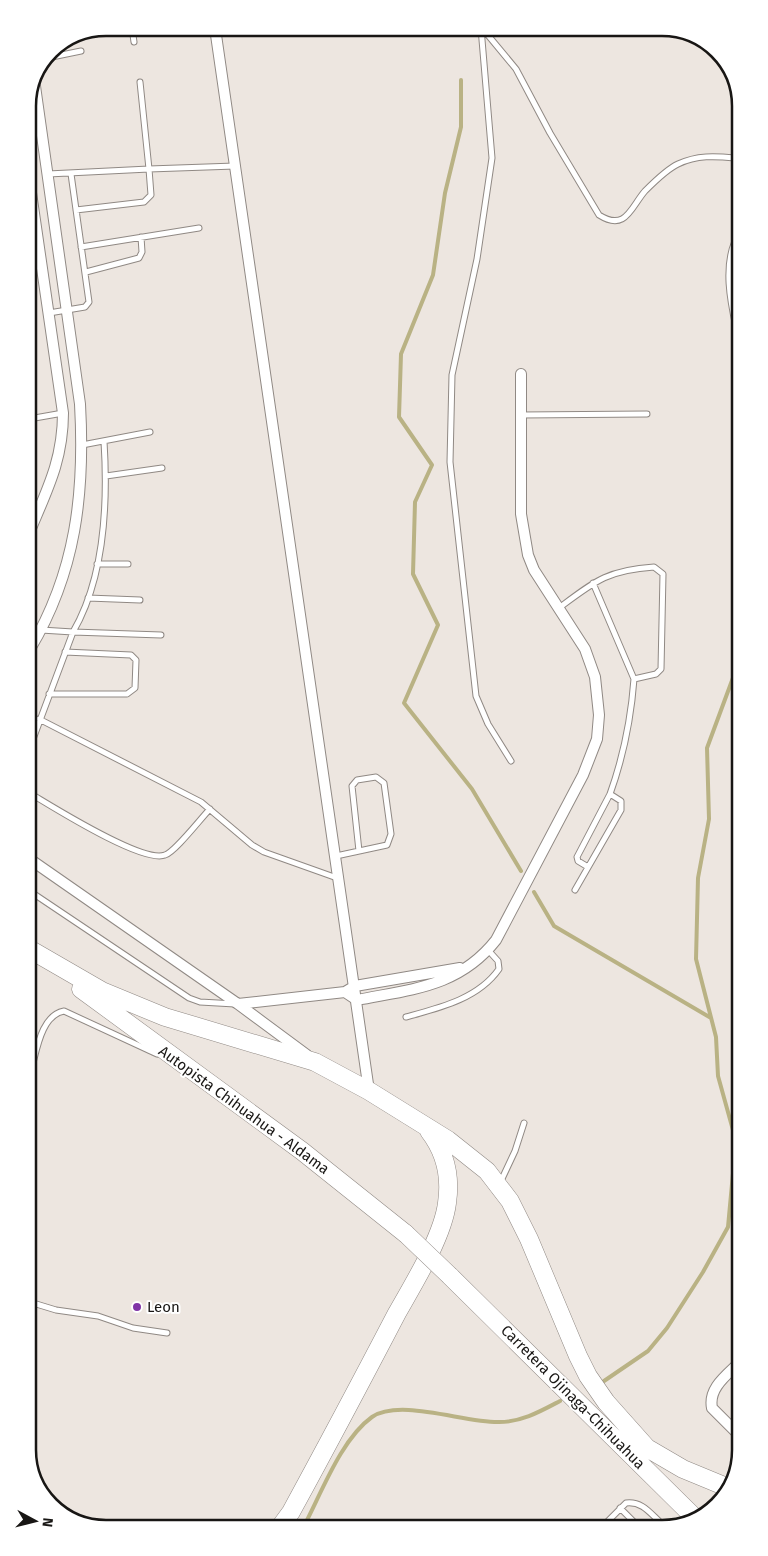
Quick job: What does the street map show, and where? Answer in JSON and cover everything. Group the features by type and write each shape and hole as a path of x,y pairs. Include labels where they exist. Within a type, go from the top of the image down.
{"highway":[{"path":"36,955 102,991 165,1017 316,1062 422,1123 470,1157 499,1186 529,1238 561,1318 588,1376 606,1402 647,1448 683,1469 722,1485"},
{"name":"Autopista Chihuahua - Aldama","path":"36,956 174,1060 302,1151 406,1234 450,1276"},
{"path":"285,1520 416,1279 442,1224 447,1204 449,1183 447,1164 438,1143 422,1123"},
{"name":"Carretera Ojinaga-Chihuahua","path":"450,1276 690,1513"}],"street":[{"path":"216,36 358,1000 369,1091"},
{"path":"36,639 62,585 71,548 79,505 82,445 80,404 37,98"},
{"path":"36,226 63,413 60,453 36,517"},
{"path":"345,992 358,1000 440,982 469,967 488,950 496,940 584,775 597,739 599,695 586,649 534,570 523,535 521,514 521,374"},
{"path":"36,863 238,1004 316,1062"},
{"path":"238,1004 345,992 355,986 469,967"},
{"path":"732,1370 715,1388 710,1402 712,1408 732,1428"}],"lane":[{"path":"133,36 134,42"},
{"path":"483,36 492,158 477,259 452,375 450,462 476,696 488,724 512,761"},
{"path":"489,36 516,69 575,176 599,214 605,218 620,219 629,215 644,192 676,165 709,156 732,158"},
{"path":"59,56 81,51"},
{"path":"76,210 144,202 151,195 150,169 140,82"},
{"path":"47,174 235,166"},
{"path":"49,313 85,307 89,302 71,174"},
{"path":"81,247 199,228"},
{"path":"86,272 138,258 142,252 141,237"},
{"path":"732,251 729,275 732,306"},
{"path":"36,418 63,413"},
{"path":"521,415 647,414"},
{"path":"82,445 150,432"},
{"path":"36,728 73,632 82,616 97,564 106,503 104,441"},
{"path":"106,476 162,468"},
{"path":"97,564 128,564"},
{"path":"559,608 593,583 628,569 654,567 663,574 661,669 656,674 634,678"},
{"path":"588,867 578,861 576,857 610,794 622,759 628,733 634,678 593,583"},
{"path":"88,598 140,600"},
{"path":"41,630 161,635"},
{"path":"49,694 127,694 135,688 136,660 131,655 65,652"},
{"path":"39,719 200,802 252,845 264,852 340,879"},
{"path":"336,856 387,845 390,839 384,783 376,777 357,780 352,786 358,851"},
{"path":"575,890 621,810 621,801 610,794"},
{"path":"36,798 96,833 154,857 167,855 210,809"},
{"path":"36,895 189,998 200,1002 238,1004"},
{"path":"406,1017 464,998 478,989 499,969 498,961 488,950"},
{"path":"36,1054 44,1029 53,1015 64,1011 145,1049 174,1060"},
{"path":"499,1186 515,1151 524,1123"},
{"path":"36,1304 56,1310 98,1316 133,1328 167,1332"},
{"path":"610,1520 626,1503 636,1502 657,1520"},
{"path":"620,1508 632,1520"}],"waterway":[{"path":"461,80 461,127 445,193 433,275 401,354 399,417 432,465 415,502 413,574 438,625 404,703 472,789 521,871"},
{"path":"732,680 707,748 709,819 698,878 696,959 716,1037 718,1076 732,1127"},
{"path":"534,892 554,926 711,1018"},
{"path":"604,1381 648,1351 667,1328 703,1272 728,1227 732,1184"},
{"path":"307,1520 341,1453 361,1427 372,1417 384,1412 416,1410 485,1421 507,1422 531,1415 560,1401"}],"place":[{"name":"Leon","path":"137,1307"}]}
